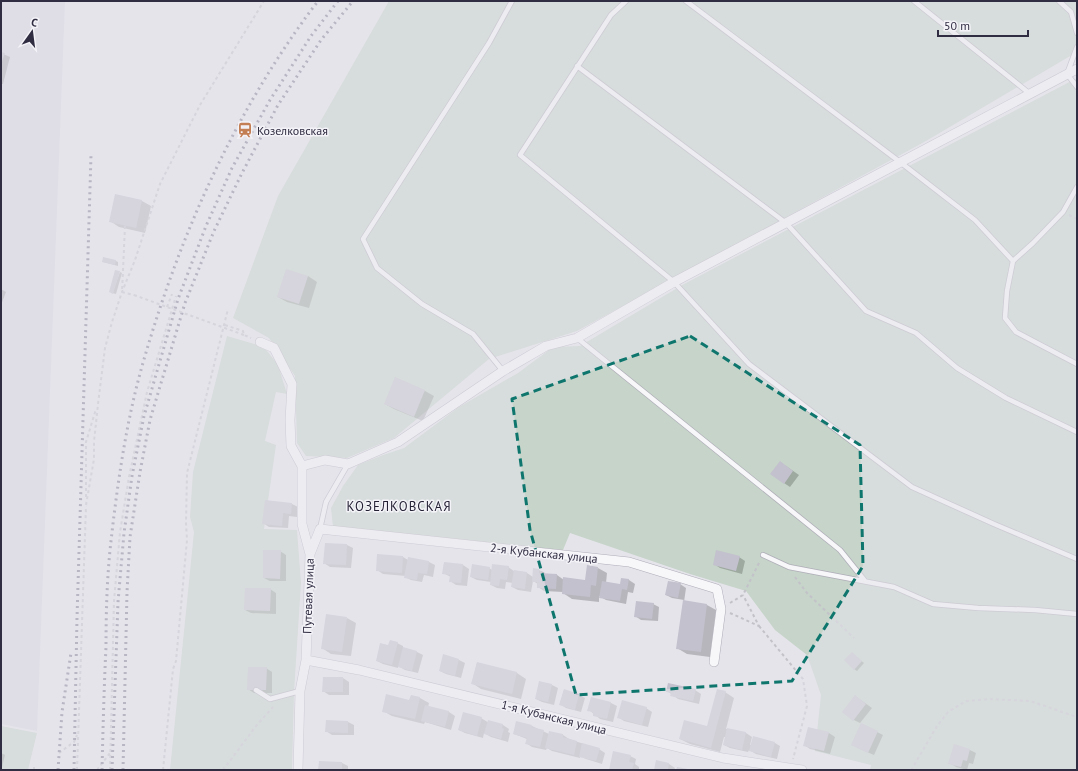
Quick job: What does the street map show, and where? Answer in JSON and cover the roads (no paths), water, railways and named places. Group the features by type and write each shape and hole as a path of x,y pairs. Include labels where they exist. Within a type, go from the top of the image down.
{"street":[{"path":"302,466 325,460 348,464 398,442 503,371 546,346 577,338 674,282 1029,93 1077,69"},
{"name":"Путевая улица","path":"260,342 274,348 292,384 290,420 291,446 302,466 302,524 310,554 306,660 300,691 298,770"},
{"path":"310,554 320,529"},
{"name":"2-я Кубанская улица","path":"320,529 629,562 717,589 721,609 714,662"},
{"name":"1-я Кубанская улица","path":"306,660 358,670 723,758 802,770"}],"lane":[{"path":"503,371 473,334 422,304 377,268 363,239 489,43 512,1"},
{"path":"626,1 611,15 520,155 674,282 749,364 912,487 994,524 1077,558"},
{"path":"686,1 975,220 1012,261"},
{"path":"914,1 1029,93"},
{"path":"1060,1 1071,12 1077,34"},
{"path":"1077,47 1067,74 1077,87"},
{"path":"577,66 786,223 866,311 916,333 957,368 1006,398 1077,432"},
{"path":"1077,187 1063,212 1033,244 1012,261 1007,291 1005,318 1016,332 1077,364"},
{"path":"577,338 840,550 866,581"},
{"path":"320,529 326,502 348,464"},
{"path":"763,555 789,567 894,587 933,604 1077,614"},
{"path":"256,690 270,699 300,691"}],"railway":[{"path":"102,770 107,594 111,541 128,425 145,356 176,262 215,170 262,83 289,41 318,1"},
{"path":"112,770 118,602 124,533 132,476 144,416 178,299 206,226 232,168 270,100 311,36 338,1"},
{"path":"123,770 127,592 130,537 150,420 185,303 214,231 242,173 278,105 321,40 353,1"},
{"path":"74,770 77,618 91,155"},
{"path":"58,770 62,712 71,653"}],"place":[{"name":"Козелковская","path":"245,130"}],"district":[{"name":"КОЗЕЛКОВСКАЯ","path":"399,506"}]}
